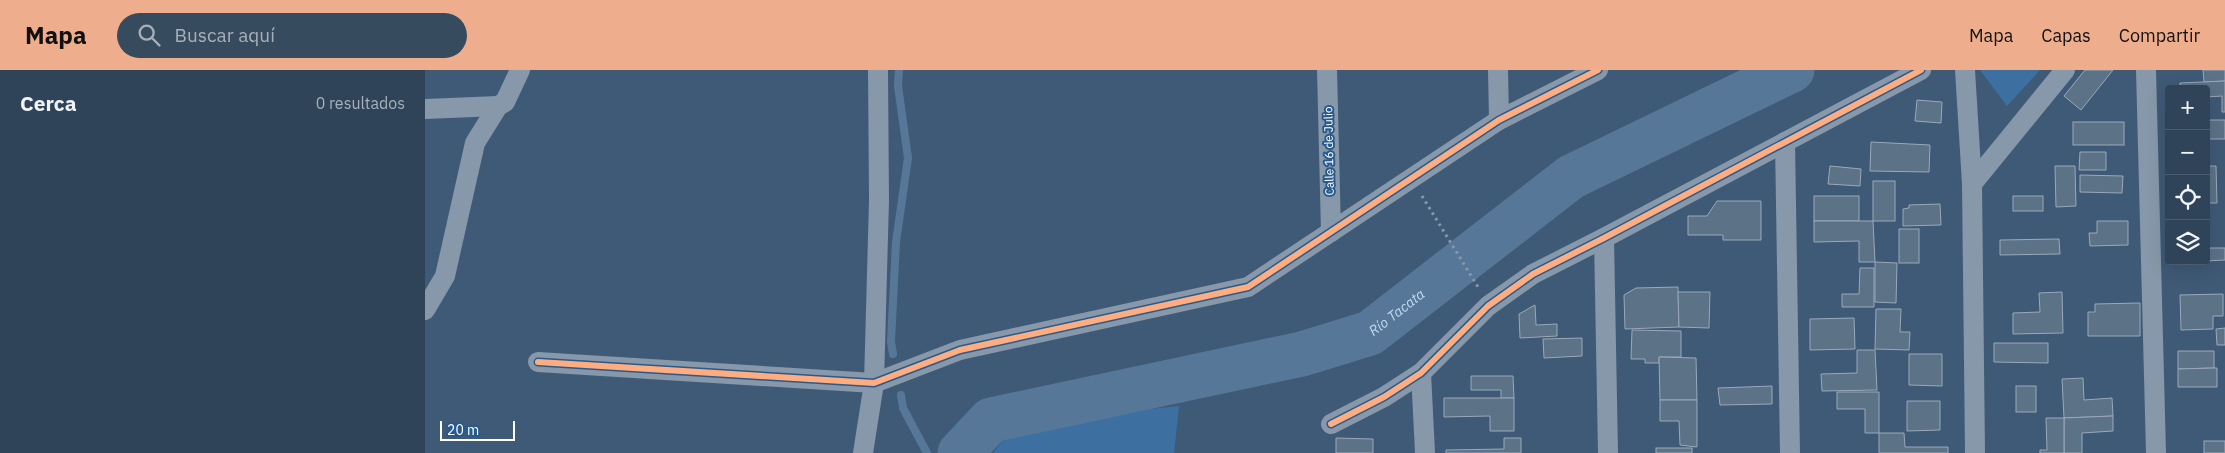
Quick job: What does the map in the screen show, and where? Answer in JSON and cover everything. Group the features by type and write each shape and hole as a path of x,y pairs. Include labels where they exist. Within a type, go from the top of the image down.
{"street":[{"path":"425,109 498,106 505,102 519,70"},
{"path":"863,453 874,383 879,200 878,70"},
{"name":"Calle 16 de Julio","path":"1327,70 1331,232"},
{"path":"1498,70 1499,120"},
{"path":"539,362 874,383 960,350 1248,288 1499,120 1598,70"},
{"path":"1331,424 1384,397 1421,373 1488,306 1533,274 1921,70"},
{"path":"1965,70 1972,184 1975,453"},
{"path":"1972,184 2065,70"},
{"path":"2147,70 2156,453"},
{"path":"425,310 445,276 475,143 498,106"},
{"path":"1785,142 1790,453"},
{"path":"1604,238 1608,453"},
{"path":"1421,373 1425,453"}],"path":[{"path":"1411,178 1471,275"}],"shaded area":[{"path":"1980,70 2040,70 2007,106"},
{"path":"1179,406 1174,453 993,453 1008,434 1053,419"}],"building":[{"path":"2085,70 2113,70 2081,110 2064,96"},
{"path":"2203,70 2225,70 2225,81 2204,82"},
{"path":"2225,81 2225,112 2222,112 2222,96 2210,97 2210,85 2180,85 2180,83"},
{"path":"1917,100 1942,102 1941,123 1915,121"},
{"path":"2210,120 2225,120 2225,139 2210,139"},
{"path":"2073,122 2124,122 2124,145 2073,145"},
{"path":"1871,142 1930,145 1929,172 1870,171"},
{"path":"2080,152 2106,152 2106,170 2079,170"},
{"path":"1830,166 1861,169 1860,186 1828,184"},
{"path":"2055,166 2075,166 2076,206 2056,207"},
{"path":"2210,166 2216,166 2217,203 2210,203"},
{"path":"2080,175 2123,176 2122,193 2080,192"},
{"path":"1873,181 1895,181 1895,221 1873,221"},
{"path":"1814,196 1859,196 1859,221 1814,221"},
{"path":"2013,196 2043,196 2043,211 2013,211"},
{"path":"1717,201 1761,201 1761,240 1723,240 1723,235 1688,235 1688,216 1707,216"},
{"path":"1940,204 1941,225 1903,226 1903,209 1909,208 1909,205"},
{"path":"1814,221 1873,221 1875,262 1859,262 1859,241 1814,242"},
{"path":"2097,221 2128,221 2128,245 2090,246 2089,233 2097,233"},
{"path":"1899,229 1919,229 1919,263 1899,263"},
{"path":"2059,239 2060,254 2000,255 2000,240"},
{"path":"2210,248 2225,248 2225,260 2210,261"},
{"path":"1875,262 1897,263 1896,303 1875,302"},
{"path":"1860,268 1874,268 1874,307 1842,307 1842,294 1859,294"},
{"path":"1678,287 1679,327 1625,329 1624,295 1636,288"},
{"path":"1678,292 1710,292 1709,328 1679,327"},
{"path":"2062,292 2063,333 2013,334 2013,313 2040,312 2039,293"},
{"path":"2223,294 2223,316 2213,316 2213,329 2181,330 2180,295"},
{"path":"2140,303 2140,336 2088,336 2088,312 2095,312 2095,304"},
{"path":"1535,305 1536,325 1557,324 1557,336 1520,338 1519,314"},
{"path":"1876,309 1901,309 1900,332 1910,332 1909,350 1875,349"},
{"path":"1854,318 1855,349 1810,350 1810,319"},
{"path":"2225,328 2225,345 2217,345 2216,329"},
{"path":"1632,330 1681,331 1681,357 1659,357 1659,363 1645,363 1645,359 1631,359"},
{"path":"1582,338 1582,356 1544,358 1543,339"},
{"path":"1994,343 2048,343 2048,363 1994,362"},
{"path":"1857,350 1875,350 1877,390 1822,391 1821,374 1857,373"},
{"path":"2178,351 2214,351 2214,368 2178,369"},
{"path":"1909,354 1942,354 1942,386 1909,385"},
{"path":"1659,357 1696,358 1697,400 1660,400"},
{"path":"2217,368 2217,387 2178,387 2178,369"},
{"path":"1471,376 1513,376 1514,398 1501,398 1501,390 1471,390"},
{"path":"2083,378 2084,400 2112,398 2113,416 2064,418 2062,379"},
{"path":"1772,386 1772,404 1720,405 1718,388"},
{"path":"2016,386 2036,386 2036,412 2016,412"},
{"path":"1837,392 1879,392 1879,433 1865,433 1865,409 1837,409"},
{"path":"1444,398 1514,398 1514,431 1490,431 1490,416 1444,417"},
{"path":"1660,400 1697,400 1697,447 1680,445 1679,421 1660,421"},
{"path":"1907,401 1940,401 1940,430 1907,431"},
{"path":"2113,416 2113,431 2082,433 2082,453 2064,453 2064,418"},
{"path":"2046,418 2064,418 2064,453 2040,453 2040,450 2047,450"},
{"path":"1879,433 1904,433 1905,447 1948,447 1948,453 1879,453"},
{"path":"1336,438 1373,439 1373,453 1336,453"},
{"path":"1504,438 1521,438 1521,453 1446,453 1446,450 1504,449"},
{"path":"2204,441 2225,441 2225,453 2204,453"},
{"path":"1656,448 1692,448 1692,453 1656,453"}],"waterway":[{"path":"893,354 891,342 896,242 908,158 898,86 899,70"},
{"name":"Río Tacata","path":"960,453 991,420 1302,354 1370,333 1571,177 1792,70"},
{"path":"901,395 903,408 927,453"}],"cycle path":[{"path":"538,362 874,383 960,350 1248,287 1499,120 1598,70"},
{"path":"1331,424 1384,397 1421,373 1488,306 1533,274 1921,70"}]}
